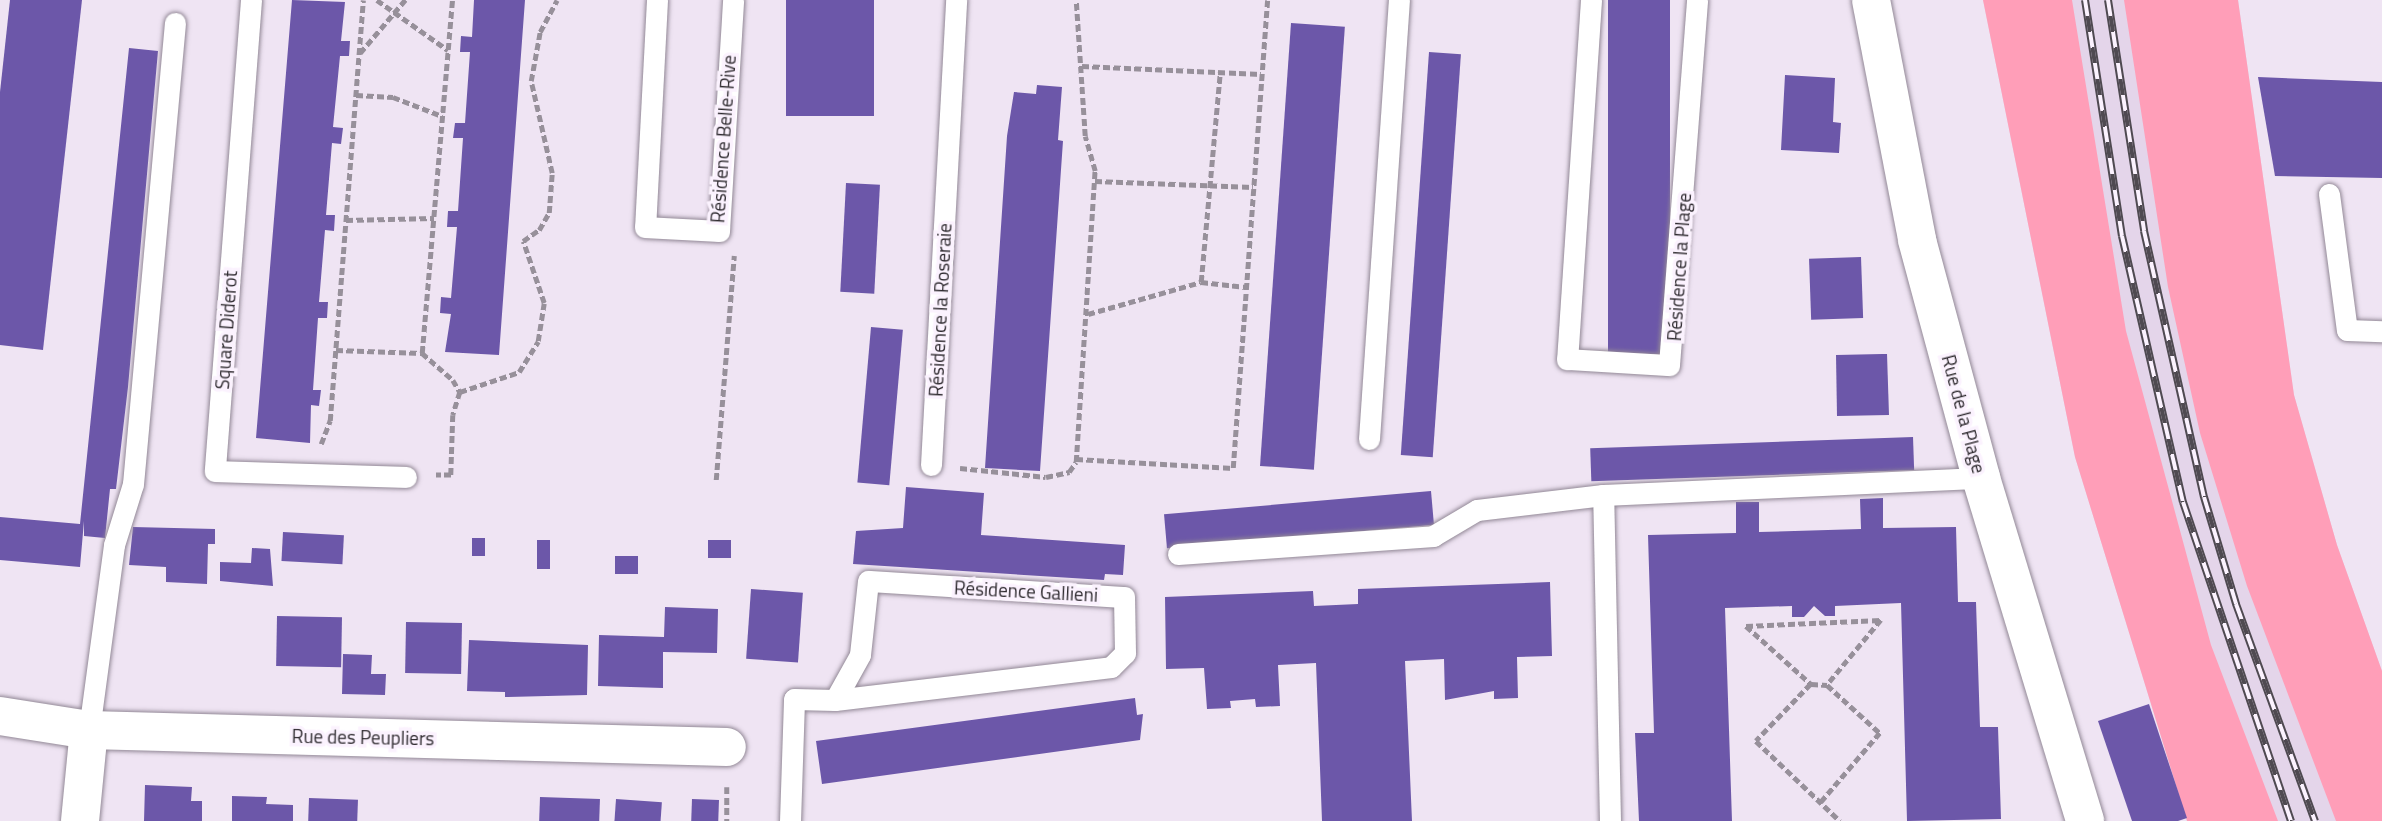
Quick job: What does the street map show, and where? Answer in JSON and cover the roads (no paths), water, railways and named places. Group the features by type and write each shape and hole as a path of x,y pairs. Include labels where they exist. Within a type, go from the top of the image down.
{"street":[{"name":"Rue de la Plage","path":"1871,0 1917,240 1981,478 2085,821"},
{"name":"Rue des Peupliers","path":"0,716 89,730 727,747"},
{"path":"80,821 89,730"}],"lane":[{"name":"Square Diderot","path":"251,0 215,471 406,477"},
{"name":"Résidence Belle-Rive","path":"657,0 645,227 719,231 733,0"},
{"name":"Résidence la Roseraie","path":"930,465 956,0"},
{"path":"1369,439 1399,0"},
{"name":"Résidence la Plage","path":"1591,0 1567,359 1669,365 1697,0"},
{"path":"89,730 114,545 133,484 176,23"},
{"path":"2329,194 2347,330 2382,331"},
{"path":"1178,554 1433,536 1477,510 1603,495 1981,478"},
{"path":"1603,495 1610,821"},
{"name":"Résidence Gallieni","path":"790,821 794,699 835,700 1111,667 1125,653 1124,597 868,581 860,655 835,700"}],"railway":[{"path":"2085,0 2122,236 2183,502 2291,821"},
{"path":"2108,0 2144,231 2204,497 2236,604 2315,821"}]}
